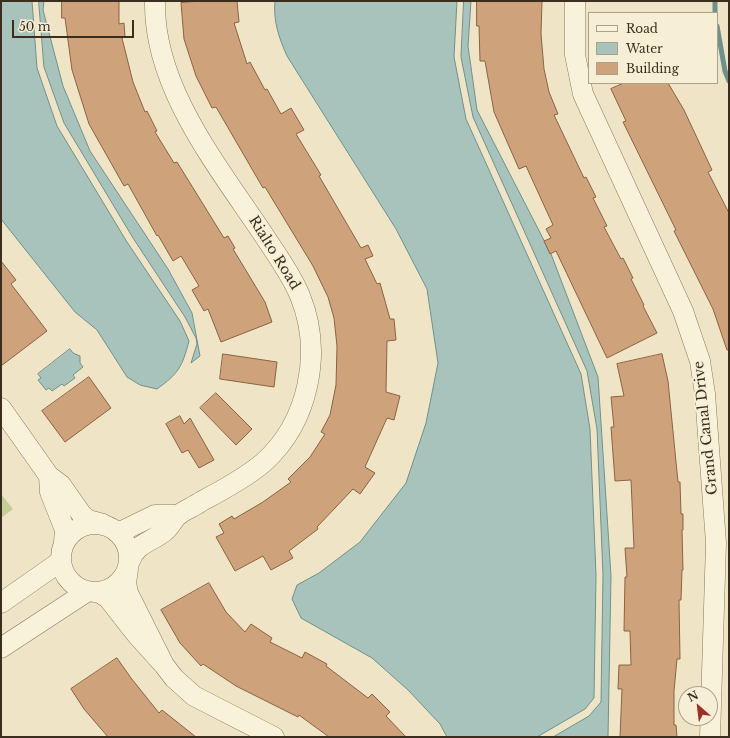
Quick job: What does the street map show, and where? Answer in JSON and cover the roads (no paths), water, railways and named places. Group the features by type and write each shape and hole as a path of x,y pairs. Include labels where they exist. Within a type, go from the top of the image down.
{"street":[{"name":"Rialto Road","path":"129,565 138,547 165,531 178,515 251,472 262,464 281,444 298,415 306,394 311,360 311,343 306,313 294,283 181,106 163,58 156,23 155,1"},
{"name":"Grand Canal Drive","path":"575,1 575,55 583,94 683,311 700,361 705,394 716,543 710,737"},
{"path":"1,408 49,476 61,485 82,515 88,520 111,529 127,544 129,565 127,588 164,664"},
{"path":"49,476 50,492 65,530 63,552 64,574 70,581 76,587 91,592 100,593 108,598 136,635 164,664 174,678 194,696 274,737"},
{"path":"1,603 63,552 72,533 81,526 93,524 111,529 155,515 178,515"},
{"path":"1,648 91,592 112,588 124,576 129,565"}],"water":[{"path":"1,1 32,1 37,68 57,126 127,242 180,321 189,341 179,369 157,389 140,385 127,377 97,330 75,312 1,219"},
{"path":"39,1 44,1 43,10 63,86 90,151 168,269 192,313 200,356 191,363 197,344 196,338 185,317 133,238 64,123 44,67"},
{"path":"275,1 457,1 454,57 466,119 581,374 590,429 596,575 594,698 585,709 537,737 447,737 440,724 408,690 372,658 301,618 292,599 297,585 319,573 360,542 406,483 426,423 438,363 427,289 396,229 287,56 277,29"},
{"path":"464,1 471,1 468,46 477,110 551,254 598,377 611,576 608,737 553,737 589,716 601,702 603,575 597,429 587,371 473,117 461,57"},
{"path":"70,349 73,353 80,356 80,363 83,367 73,375 75,378 64,386 62,384 52,391 49,388 46,390 38,380 41,378 38,374"}],"waterway":[{"path":"715,1 715,12"},
{"path":"718,32 725,71 729,81"}]}
